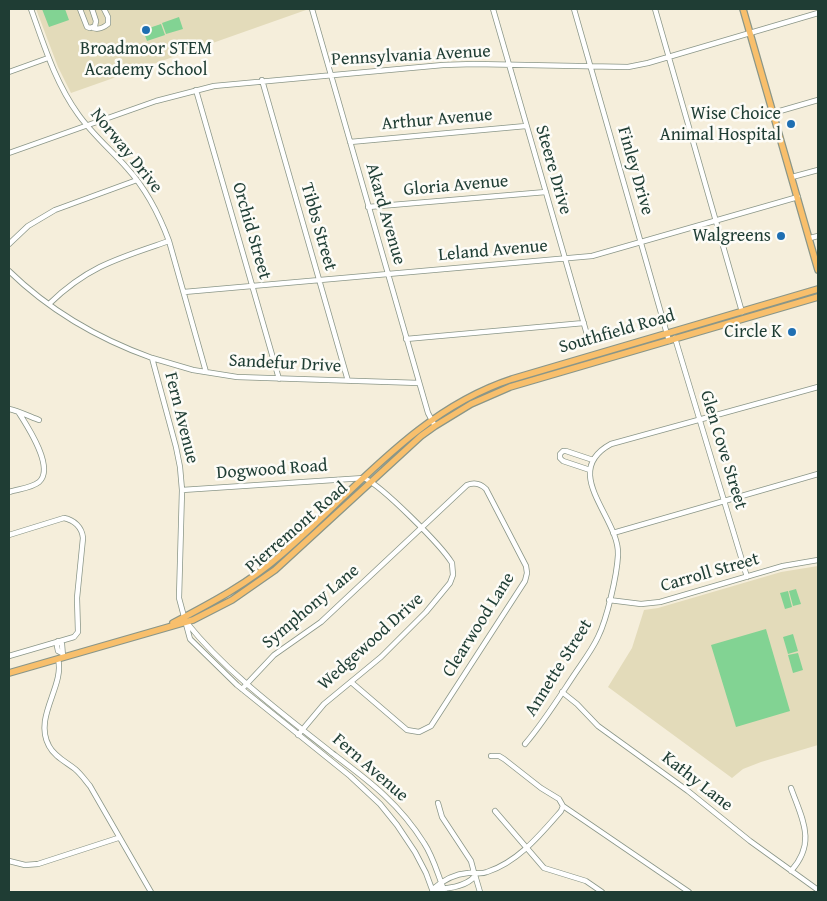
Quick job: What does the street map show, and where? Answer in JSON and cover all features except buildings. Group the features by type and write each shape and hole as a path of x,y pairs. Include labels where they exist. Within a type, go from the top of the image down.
{"main road":[{"path":"743,9 818,270"},
{"name":"Southfield Road","path":"431,419 455,404 504,382 818,289"},
{"name":"Southfield Road","path":"435,426 463,408 510,388 818,297"},
{"path":"592,355 594,363"},
{"path":"543,370 545,377"},
{"path":"482,391 485,398"},
{"name":"Pierremont Road","path":"185,619 234,590 282,554 411,435 431,419"},
{"name":"Pierremont Road","path":"9,673 210,612 245,592 287,560 415,442 435,426"},
{"path":"346,495 352,500"},
{"path":"282,554 287,560"}],"street":[{"name":"Norway Drive","path":"31,9 48,58 62,88 87,125 137,180 157,212 169,241 206,372"},
{"path":"80,9 87,26 98,29 104,28 108,24 108,17 104,9"},
{"path":"92,9 96,21 93,28"},
{"name":"Akard Avenue","path":"312,9 406,339 428,413 435,426"},
{"name":"Steere Drive","path":"493,9 588,338"},
{"name":"Finley Drive","path":"574,9 641,242 670,332"},
{"path":"654,9 744,319"},
{"name":"Pennsylvania Avenue","path":"9,152 148,104 225,84 443,65 628,67 648,63 818,12"},
{"path":"9,72 48,58"},
{"name":"Tibbs Street","path":"262,80 348,381"},
{"name":"Orchid Street","path":"196,90 279,380"},
{"path":"773,113 818,100"},
{"name":"Arthur Avenue","path":"350,142 526,126"},
{"path":"792,178 818,170"},
{"path":"9,244 28,226 55,210 137,180"},
{"name":"Gloria Avenue","path":"368,207 546,192"},
{"name":"Leland Avenue","path":"184,292 592,256 798,197"},
{"path":"810,238 818,236"},
{"path":"49,304 65,288 97,267 169,241"},
{"name":"Fern Avenue","path":"9,270 49,304 92,331 127,349 152,358 180,467 182,490 179,598 190,639 242,689 350,776 380,804 415,852 433,890"},
{"path":"406,339 584,323"},
{"name":"Glen Cove Street","path":"670,332 724,501 746,577"},
{"name":"Sandefur Drive","path":"152,358 206,372 237,377 279,380 419,383"},
{"path":"590,470 563,461 560,458 560,454 566,451 593,460 611,444 818,387"},
{"path":"9,409 14,409 19,413 39,420"},
{"path":"9,492 37,484 42,478 44,471 42,457 35,440 19,413"},
{"name":"Annette Street","path":"525,744 539,727 599,636 609,600 618,552 613,533 591,484 590,470 593,460"},
{"path":"613,533 818,474"},
{"path":"364,478 372,482 421,528"},
{"name":"Dogwood Road","path":"182,490 364,478"},
{"name":"Clearwood Lane","path":"351,682 407,730 424,731 431,726 525,581 527,574 526,566 522,557 486,489 481,485 476,483 467,485 421,528"},
{"path":"9,535 60,518 70,520 78,526 83,538 77,598 79,630 74,637 9,656"},
{"name":"Wedgewood Drive","path":"298,735 324,704 392,646 434,604 452,580 453,566 448,556 421,528"},
{"name":"Symphony Lane","path":"242,689 274,655 321,622 421,528"},
{"name":"Carroll Street","path":"609,600 641,604 660,602 783,566 818,560"},
{"name":"Fern Avenue","path":"185,619 217,656 247,683 358,771 399,810 429,850 444,891"},
{"path":"58,641 62,644 64,651 61,656 60,669 45,721 46,741 54,753 84,778 150,892"},
{"name":"Kathy Lane","path":"562,692 577,704 598,726 688,791 727,823 818,890"},
{"path":"491,756 499,756 512,764 541,788 559,799 563,806 689,892"},
{"path":"791,788 804,827 806,841 804,854 791,870"},
{"path":"438,803 442,817 471,861 480,892"},
{"path":"433,890 441,882 468,873 484,873 498,868 549,827 563,806"},
{"path":"495,811 544,868 586,881 602,892"},
{"path":"9,861 25,865 38,864 118,838"},
{"path":"433,890 444,891 468,882 473,878 474,874"}],"shaded area":[{"name":"Broadmoor STEM Academy School","path":"36,9 306,10 71,93 58,67"},
{"path":"818,566 818,745 761,762 743,769 732,778 608,687 632,648 644,610 658,608 781,572"}],"green space":[{"path":"42,9 65,9 69,20 49,27"},
{"path":"179,17 183,29 166,34 162,23"},
{"path":"161,24 165,35 147,41 143,30"},
{"path":"796,589 801,604 793,606 789,591"},
{"path":"788,591 792,607 785,609 780,593"},
{"path":"766,629 790,711 736,727 711,645"},
{"path":"793,634 798,651 788,654 783,637"},
{"path":"798,653 803,670 793,673 788,655"}],"place":[{"name":"Broadmoor STEM Academy School","path":"146,30"},
{"name":"Wise Choice Animal Hospital","path":"791,124"},
{"name":"Walgreens","path":"781,236"},
{"name":"Circle K","path":"792,332"}]}
